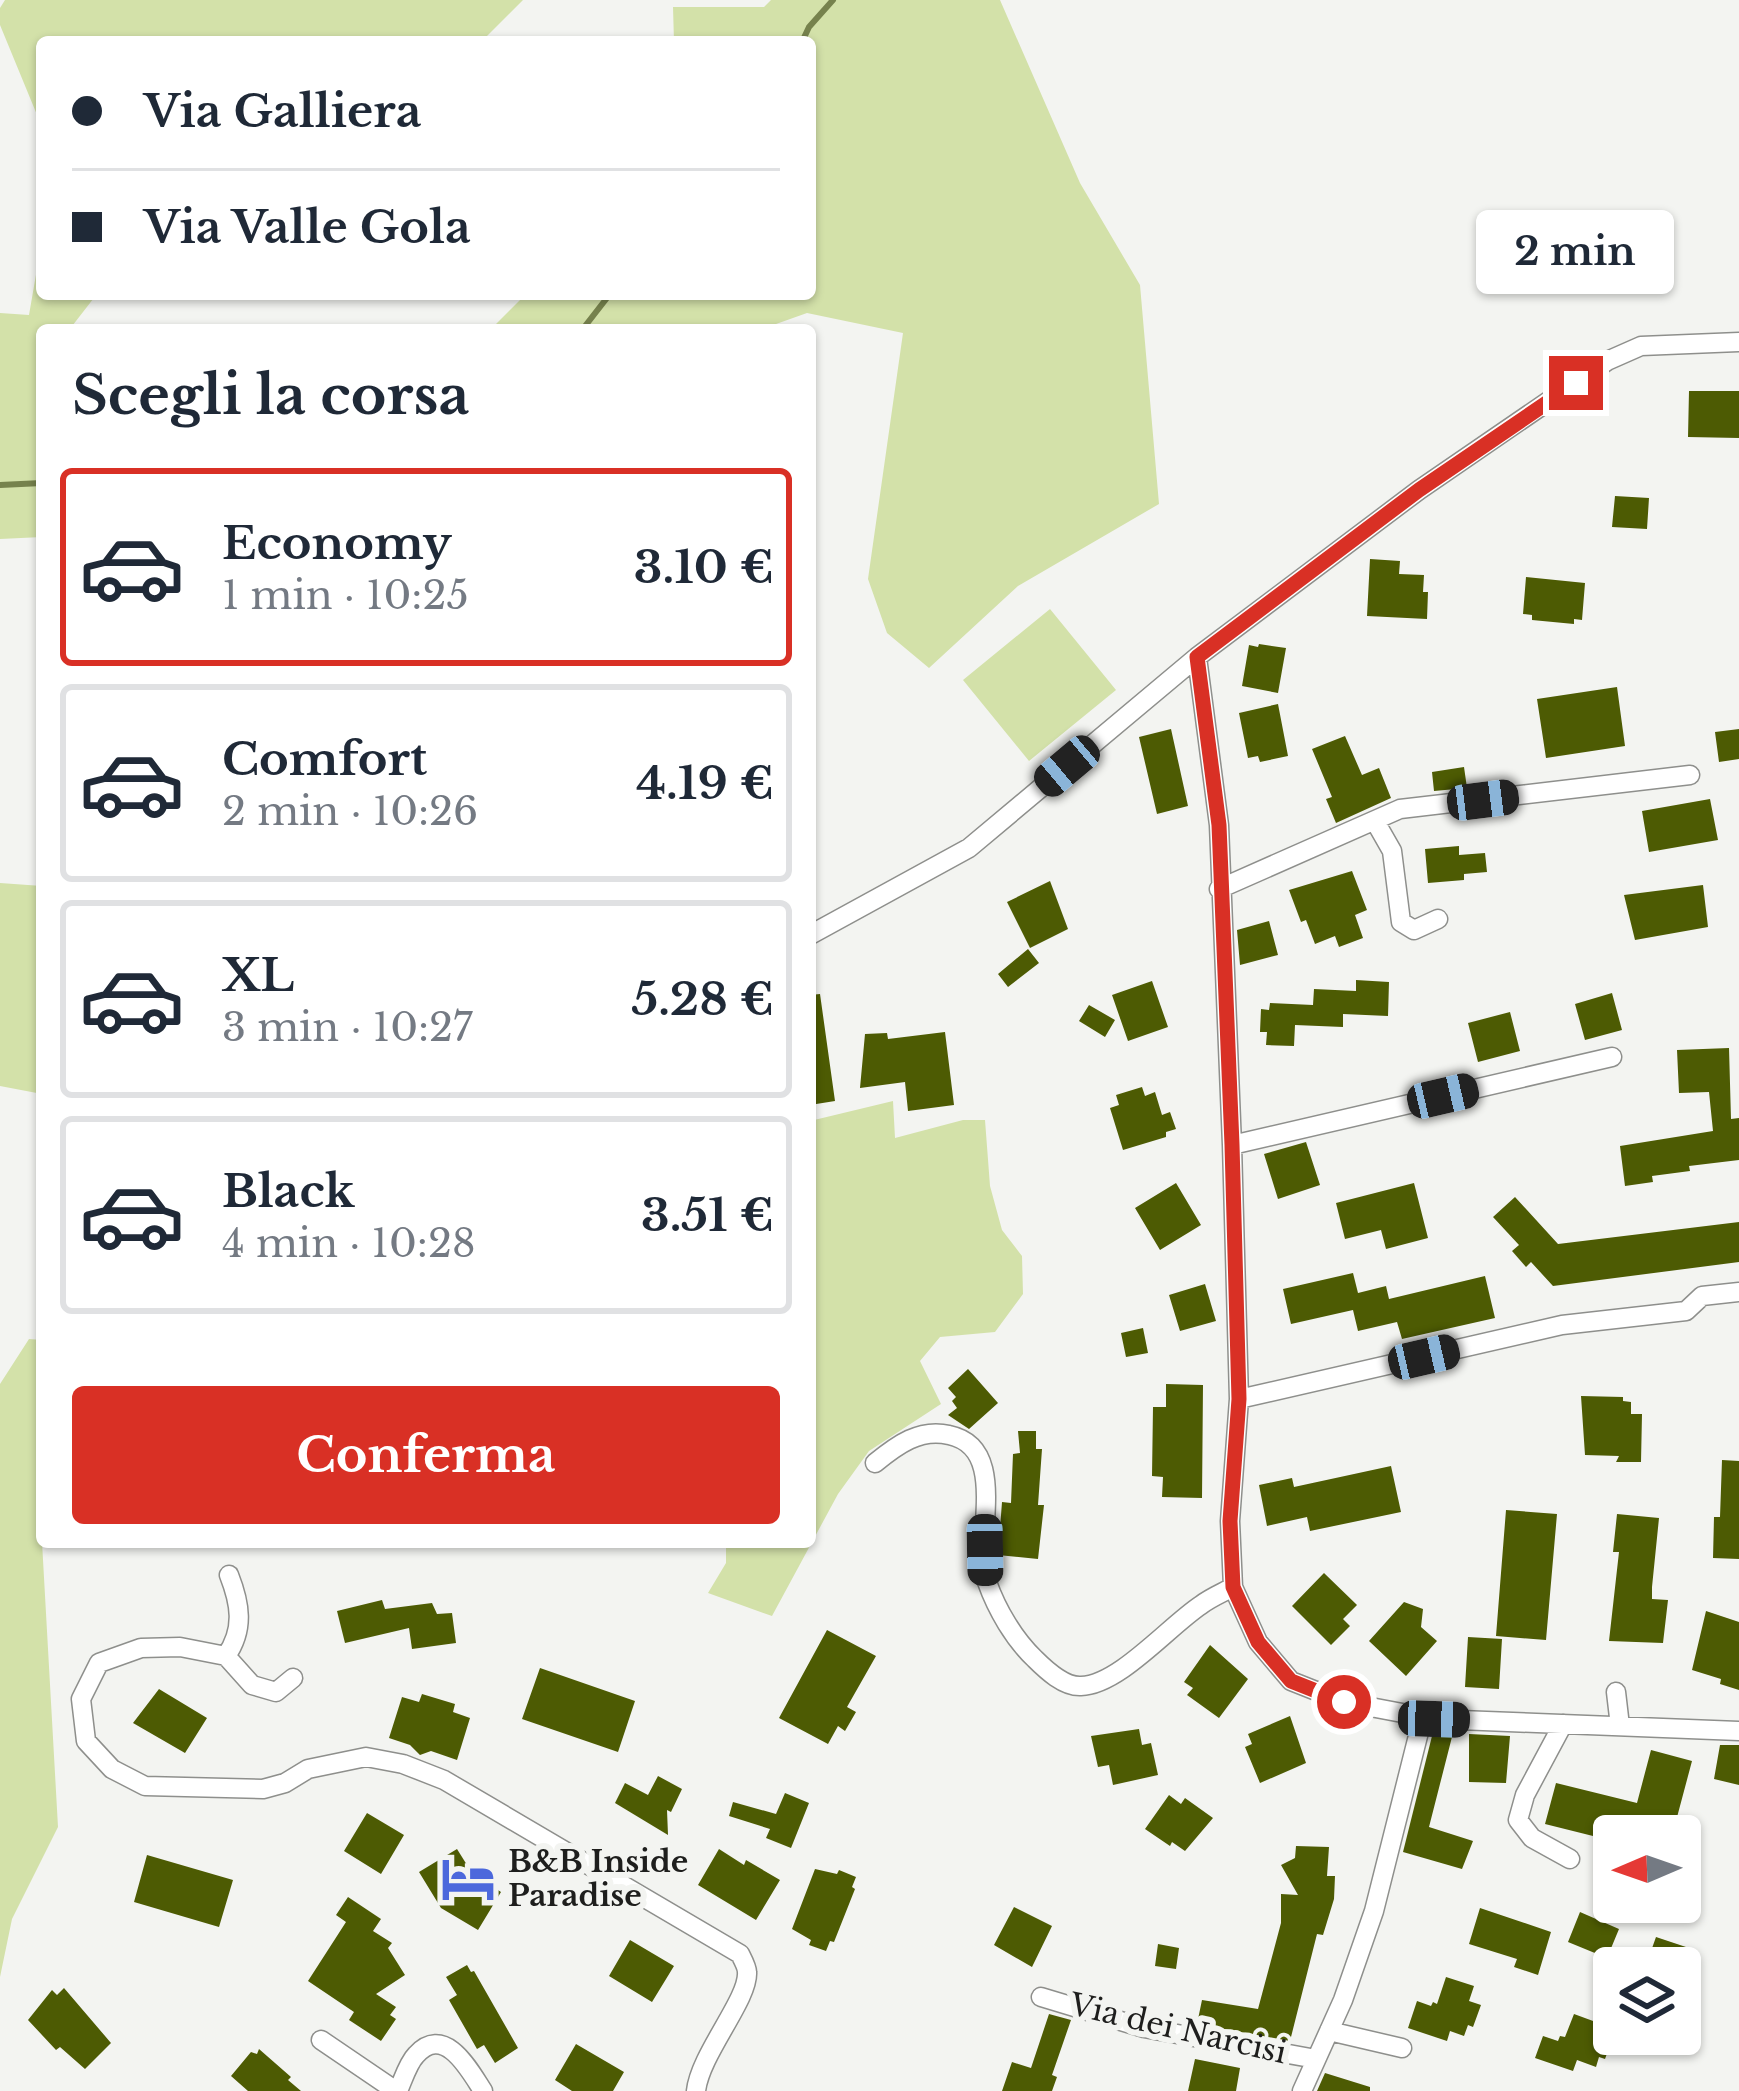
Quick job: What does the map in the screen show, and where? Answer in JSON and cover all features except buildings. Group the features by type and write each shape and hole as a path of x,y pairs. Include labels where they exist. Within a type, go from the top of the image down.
{"street":[{"path":"816,932 969,848 1197,657 1419,490 1607,362 1641,346 1739,342"},
{"path":"1197,657 1219,825 1232,1145 1239,1399 1230,1521 1233,1587 1258,1642 1291,1681 1344,1702 1423,1716 1739,1731"},
{"path":"1219,889 1400,809 1690,775"},
{"path":"1376,823 1392,851 1401,922 1414,930 1438,919"},
{"path":"1232,1145 1612,1057"},
{"path":"1239,1399 1562,1325 1686,1311 1702,1296 1739,1292"},
{"path":"875,1462 900,1442 929,1433 954,1435 977,1453 985,1475 986,1579 1017,1642 1050,1674 1078,1687 1107,1679 1203,1603 1233,1587"},
{"path":"226,1656 235,1644 240,1604 229,1575"},
{"path":"293,1678 276,1692 251,1685 226,1656 180,1647 142,1648 99,1663 81,1699 86,1741 112,1768 145,1786 263,1789 308,1769 366,1757 403,1764 444,1780 740,1954 748,1970 746,1984 709,2052 695,2091"},
{"path":"1616,1692 1620,1726"},
{"path":"1302,2091 1374,1911 1423,1716"},
{"path":"1563,1724 1525,1795 1518,1820 1532,1838 1570,1859"},
{"name":"Via dei Narcisi","path":"1041,1997 1144,2028 1316,2059"},
{"path":"1329,2031 1402,2048"},
{"path":"321,2040 397,2091 415,2055 428,2047 446,2046 462,2057 483,2091"}],"green space":[{"path":"5,0 523,0 487,36 36,36 36,112 0,25"},
{"path":"771,0 1000,0 1080,183 1140,285 1159,504 1018,586 929,668 887,633 868,579 903,333 807,313 776,324 496,324 520,300 816,300 816,36 674,36 673,7 764,7"},
{"path":"36,275 36,300 92,300 74,324 36,324 36,537 0,539 0,313 29,315"},
{"path":"1050,609 1116,690 1029,761 963,680"},
{"path":"0,883 36,886 36,1093 0,1086"},
{"path":"893,1101 895,1138 963,1120 985,1120 990,1186 1002,1230 1022,1256 1023,1294 995,1332 940,1337 920,1361 941,1404 869,1451 816,1535 816,1120"},
{"path":"29,1339 36,1340 36,1548 42,1548 58,1827 12,1919 0,1977 0,1384"},
{"path":"726,1548 809,1548 772,1616 708,1593 726,1563"}],"waterway":[{"path":"805,36 833,0"},
{"path":"587,324 605,300"},
{"path":"0,485 36,483"}],"place":[{"name":"B&B Inside Paradise","path":"468,1879"}],"route":[{"path":"1344,1702 1291,1681 1258,1642 1233,1587 1230,1521 1239,1399 1232,1145 1219,825 1197,657 1419,490 1576,383"}]}
